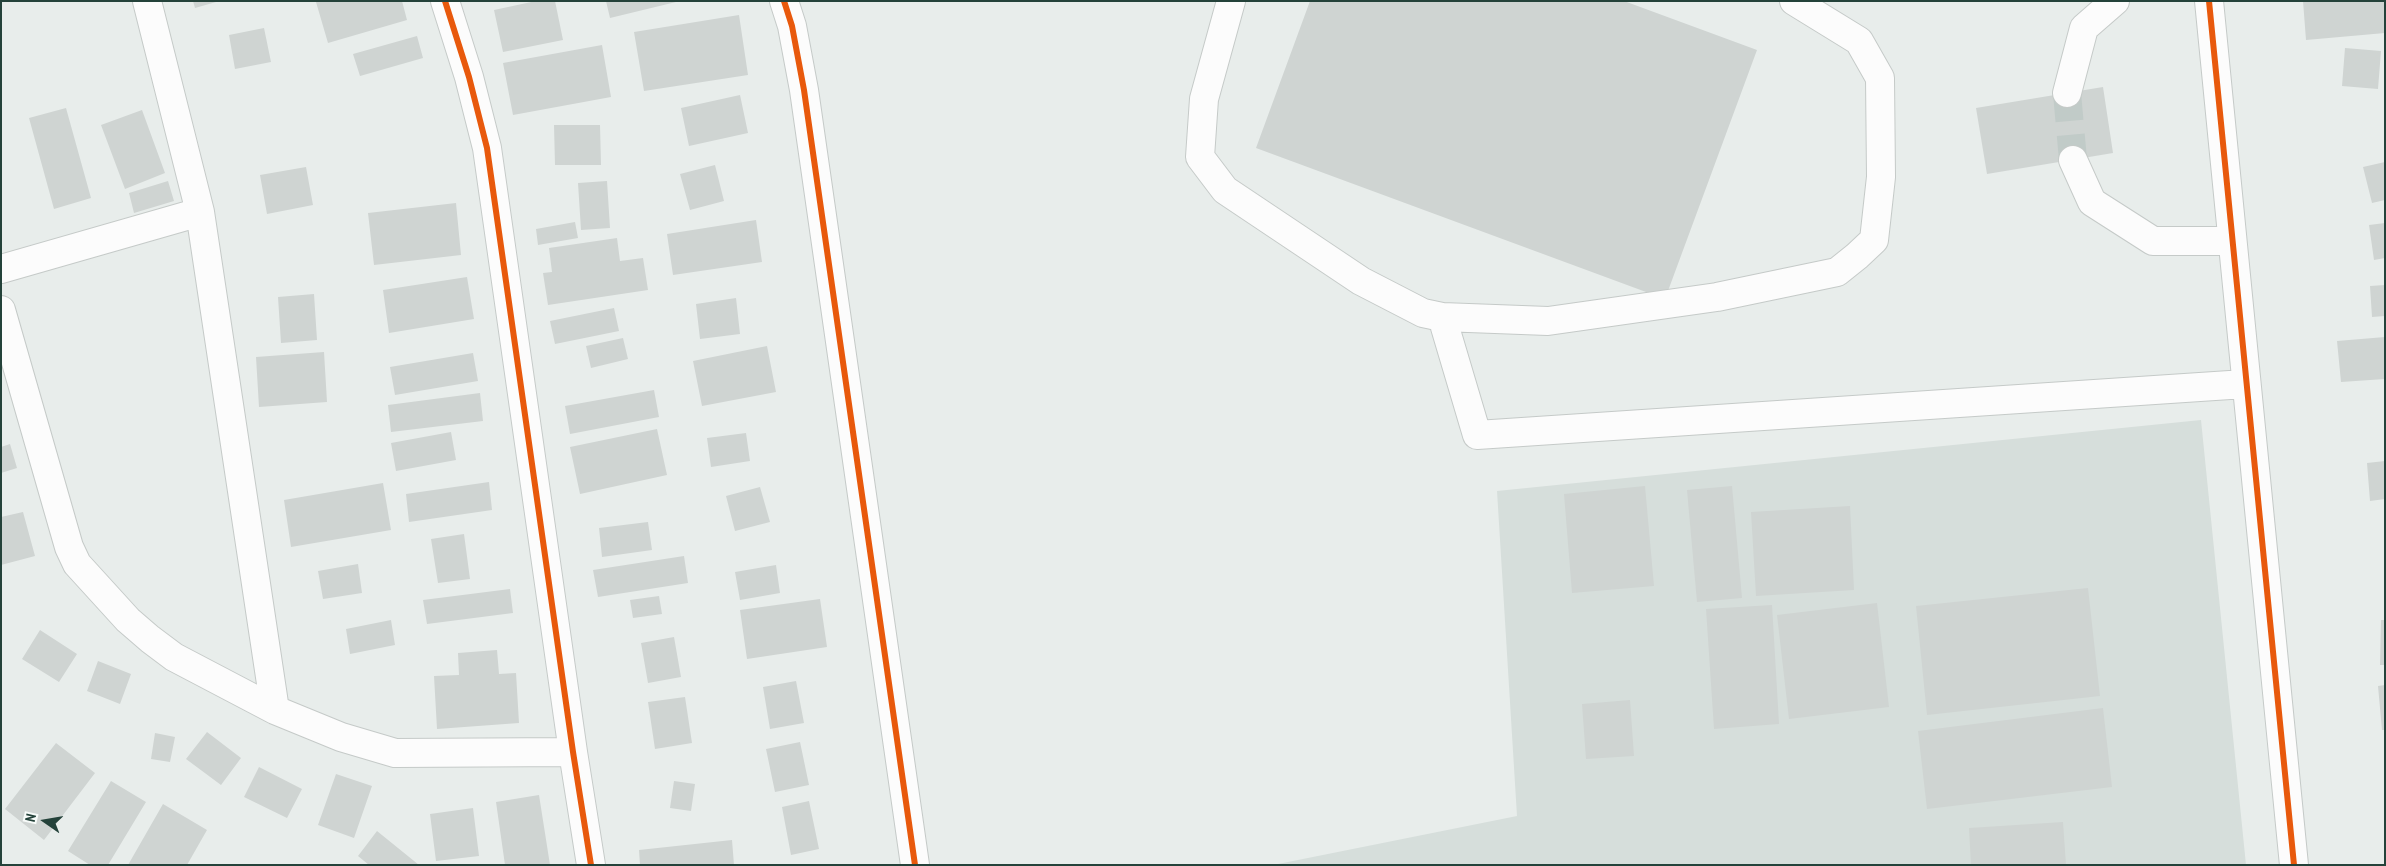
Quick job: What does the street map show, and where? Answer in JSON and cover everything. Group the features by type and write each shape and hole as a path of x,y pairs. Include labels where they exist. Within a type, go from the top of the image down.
{"street":[{"path":"147,1 200,212 275,710"},
{"path":"445,1 469,77 487,148 573,752 591,865"},
{"path":"784,1 792,26 804,90 915,865"},
{"path":"1231,1 1204,99 1200,157 1225,190 1361,281 1423,313 1442,317 1548,321 1718,297 1837,272 1874,240 1882,177 1880,78 1859,41 1794,1"},
{"path":"2068,93 2084,28 2115,1"},
{"path":"2208,1 2294,865"},
{"path":"2073,160 2092,202 2153,241 2232,241"},
{"path":"1,269 200,212"},
{"path":"1,310 69,547 77,564 128,620 150,640 174,657 275,710 341,737 395,753 573,752"},
{"path":"1442,317 1477,435 2245,384"}],"shaded area":[{"path":"2201,420 2246,865 1273,865 1517,816 1497,491"}],"building":[{"path":"193,1 216,1 216,2 195,8"},
{"path":"402,1 407,20 328,43 316,2"},
{"path":"536,1 555,1 563,40 503,52 494,10"},
{"path":"606,1 676,1 676,2 610,18"},
{"path":"1310,1 1624,1 1757,50 1665,299 1256,148"},
{"path":"2303,1 2385,1 2385,33 2306,40"},
{"path":"739,15 748,75 644,91 634,32"},
{"path":"264,28 271,62 235,69 229,35"},
{"path":"417,36 423,58 360,76 353,54"},
{"path":"602,45 611,97 513,115 503,63"},
{"path":"2345,48 2381,51 2378,89 2342,86"},
{"path":"2103,87 2113,153 1987,174 1976,108"},
{"path":"740,95 748,133 689,146 681,108"},
{"path":"66,108 91,198 54,209 29,118"},
{"path":"142,110 165,173 125,189 101,125"},
{"path":"554,125 600,125 601,165 555,165"},
{"path":"2385,162 2385,200 2372,203 2363,167"},
{"path":"715,165 724,201 690,210 680,174"},
{"path":"306,167 313,205 267,214 260,175"},
{"path":"168,181 174,201 134,213 129,193"},
{"path":"607,181 610,228 581,230 578,183"},
{"path":"456,203 461,255 374,265 368,213"},
{"path":"756,220 762,262 673,275 667,234"},
{"path":"575,222 578,238 538,245 536,229"},
{"path":"2385,223 2385,258 2374,260 2369,225"},
{"path":"617,238 620,261 643,258 648,290 548,305 543,273 552,272 549,248"},
{"path":"467,277 474,319 389,333 383,290"},
{"path":"2385,285 2385,316 2372,317 2370,286"},
{"path":"314,294 317,340 281,343 278,297"},
{"path":"736,298 740,334 700,339 696,304"},
{"path":"614,308 619,331 555,344 550,321"},
{"path":"2385,337 2385,379 2341,382 2337,341"},
{"path":"623,338 628,359 591,368 586,346"},
{"path":"767,346 776,392 702,406 693,361"},
{"path":"324,352 327,402 259,407 256,357"},
{"path":"473,353 478,381 395,395 390,367"},
{"path":"654,390 659,417 570,434 565,406"},
{"path":"480,393 483,421 391,432 388,405"},
{"path":"657,429 667,475 580,494 570,447"},
{"path":"451,432 456,460 396,471 391,443"},
{"path":"746,433 750,461 711,467 707,438"},
{"path":"10,444 17,468 1,473 1,447"},
{"path":"2385,461 2385,499 2370,501 2367,463"},
{"path":"489,482 492,510 409,522 406,494"},
{"path":"383,483 391,530 291,547 284,500"},
{"path":"1645,486 1654,586 1572,593 1564,494"},
{"path":"1732,486 1742,598 1697,602 1687,490"},
{"path":"760,487 770,522 735,531 726,496"},
{"path":"1850,506 1854,590 1756,596 1751,512"},
{"path":"23,512 35,556 1,565 1,517"},
{"path":"648,522 652,550 602,557 599,528"},
{"path":"464,534 470,579 438,583 431,539"},
{"path":"684,556 688,583 598,597 593,570"},
{"path":"358,564 362,593 323,599 318,571"},
{"path":"776,565 780,593 740,600 735,572"},
{"path":"2088,588 2100,696 1927,715 1916,606"},
{"path":"510,589 513,613 427,624 423,600"},
{"path":"659,596 662,614 633,618 630,600"},
{"path":"820,599 827,647 747,659 740,610"},
{"path":"1877,603 1889,707 1789,719 1777,615"},
{"path":"1772,605 1779,724 1714,729 1706,609"},
{"path":"391,620 395,645 350,654 346,629"},
{"path":"2381,620 2385,620 2385,665 2380,665"},
{"path":"40,630 77,654 59,682 22,659"},
{"path":"674,637 681,677 648,683 641,643"},
{"path":"497,650 499,674 516,673 519,723 437,729 434,676 459,675 458,653"},
{"path":"98,661 131,674 120,704 87,691"},
{"path":"796,681 804,723 770,729 763,687"},
{"path":"2385,685 2385,730 2382,730 2378,686"},
{"path":"685,697 692,743 655,749 648,702"},
{"path":"1630,700 1634,756 1586,759 1582,704"},
{"path":"2103,708 2112,787 1927,809 1918,731"},
{"path":"207,732 241,758 221,785 186,759"},
{"path":"155,733 175,737 170,762 151,759"},
{"path":"800,742 809,785 775,792 766,749"},
{"path":"56,743 95,773 44,840 5,809"},
{"path":"259,767 302,789 287,818 244,797"},
{"path":"336,774 372,786 354,838 318,825"},
{"path":"111,781 146,802 108,865 90,865 68,851"},
{"path":"674,781 695,784 691,811 670,808"},
{"path":"539,795 550,865 505,865 496,802"},
{"path":"809,801 819,849 791,855 782,807"},
{"path":"163,804 207,830 187,865 128,865"},
{"path":"473,808 479,856 436,861 430,814"},
{"path":"2063,822 2066,865 1971,865 1969,828"},
{"path":"377,831 419,865 369,865 358,856"},
{"path":"732,840 734,865 640,865 639,850"}],"tunnel":[{"path":"2067,93 2073,160"}],"cycle path":[{"path":"445,1 469,77 487,148 573,752 591,865"},
{"path":"784,1 792,26 804,90 915,865"},
{"path":"2209,1 2294,865"}]}
